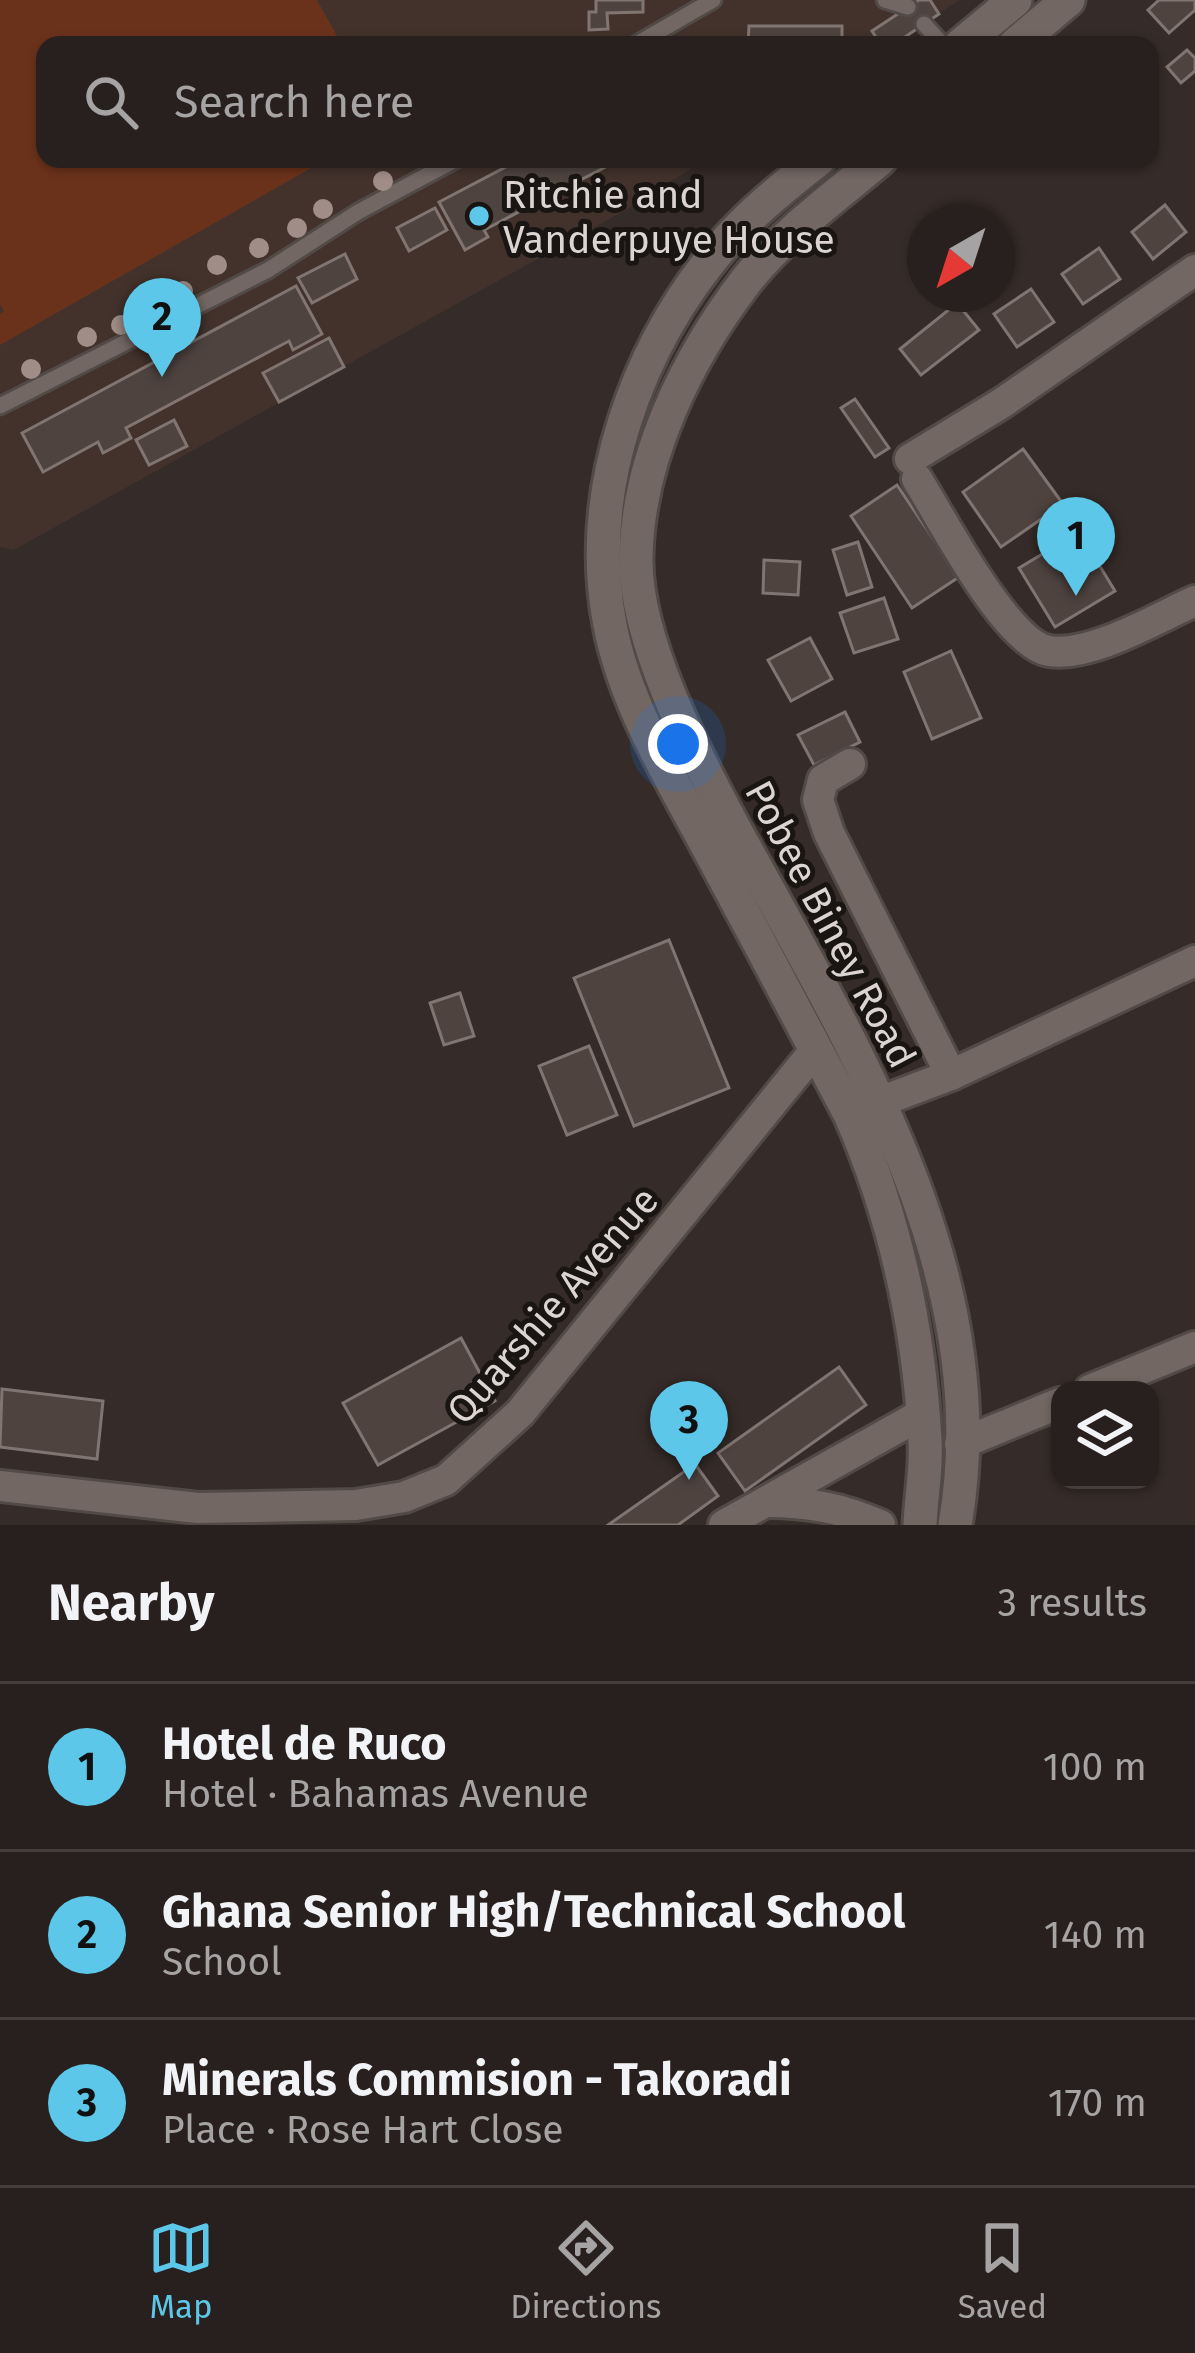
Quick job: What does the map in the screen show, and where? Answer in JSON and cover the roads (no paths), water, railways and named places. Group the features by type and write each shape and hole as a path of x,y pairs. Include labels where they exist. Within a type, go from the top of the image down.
{"street":[{"path":"972,36 1015,0"},
{"path":"1026,36 1068,0"},
{"name":"Pobee Biney Road","path":"808,168 724,243 668,320 638,384 607,502 609,622 623,673 650,735 870,1159 899,1259 915,1347 926,1444 920,1525"},
{"name":"Pobee Biney Road","path":"869,168 786,238 746,281 705,346 671,406 651,464 636,558 642,612 687,740 845,1032 902,1150 932,1238 961,1384 955,1525"},
{"path":"1195,270 914,469 990,598 1024,642 1049,652 1088,648 1195,601"},
{"path":"850,764 823,780 818,800 880,939 951,1075"},
{"path":"878,1103 951,1075 1195,961"},
{"name":"Quarshie Avenue","path":"0,1486 221,1508 356,1505 404,1497 446,1480 520,1413 816,1049"},
{"path":"1112,1381 1195,1347"},
{"path":"960,1444 1051,1406"},
{"path":"724,1525 922,1414"},
{"path":"760,1502 825,1505 880,1525"}],"lane":[{"path":"651,36 713,0"},
{"path":"885,0 908,7"},
{"path":"925,24 935,36"},
{"path":"0,406 268,270 358,212 440,168"}],"place":[{"name":"Ritchie and Vanderpuye House","path":"479,216"},
{"name":"Ghana Senior High/Technical School","path":"162,377"},
{"name":"Hotel de Ruco","path":"1076,596"},
{"name":"Minerals Commision - Takoradi","path":"689,1480"}]}
